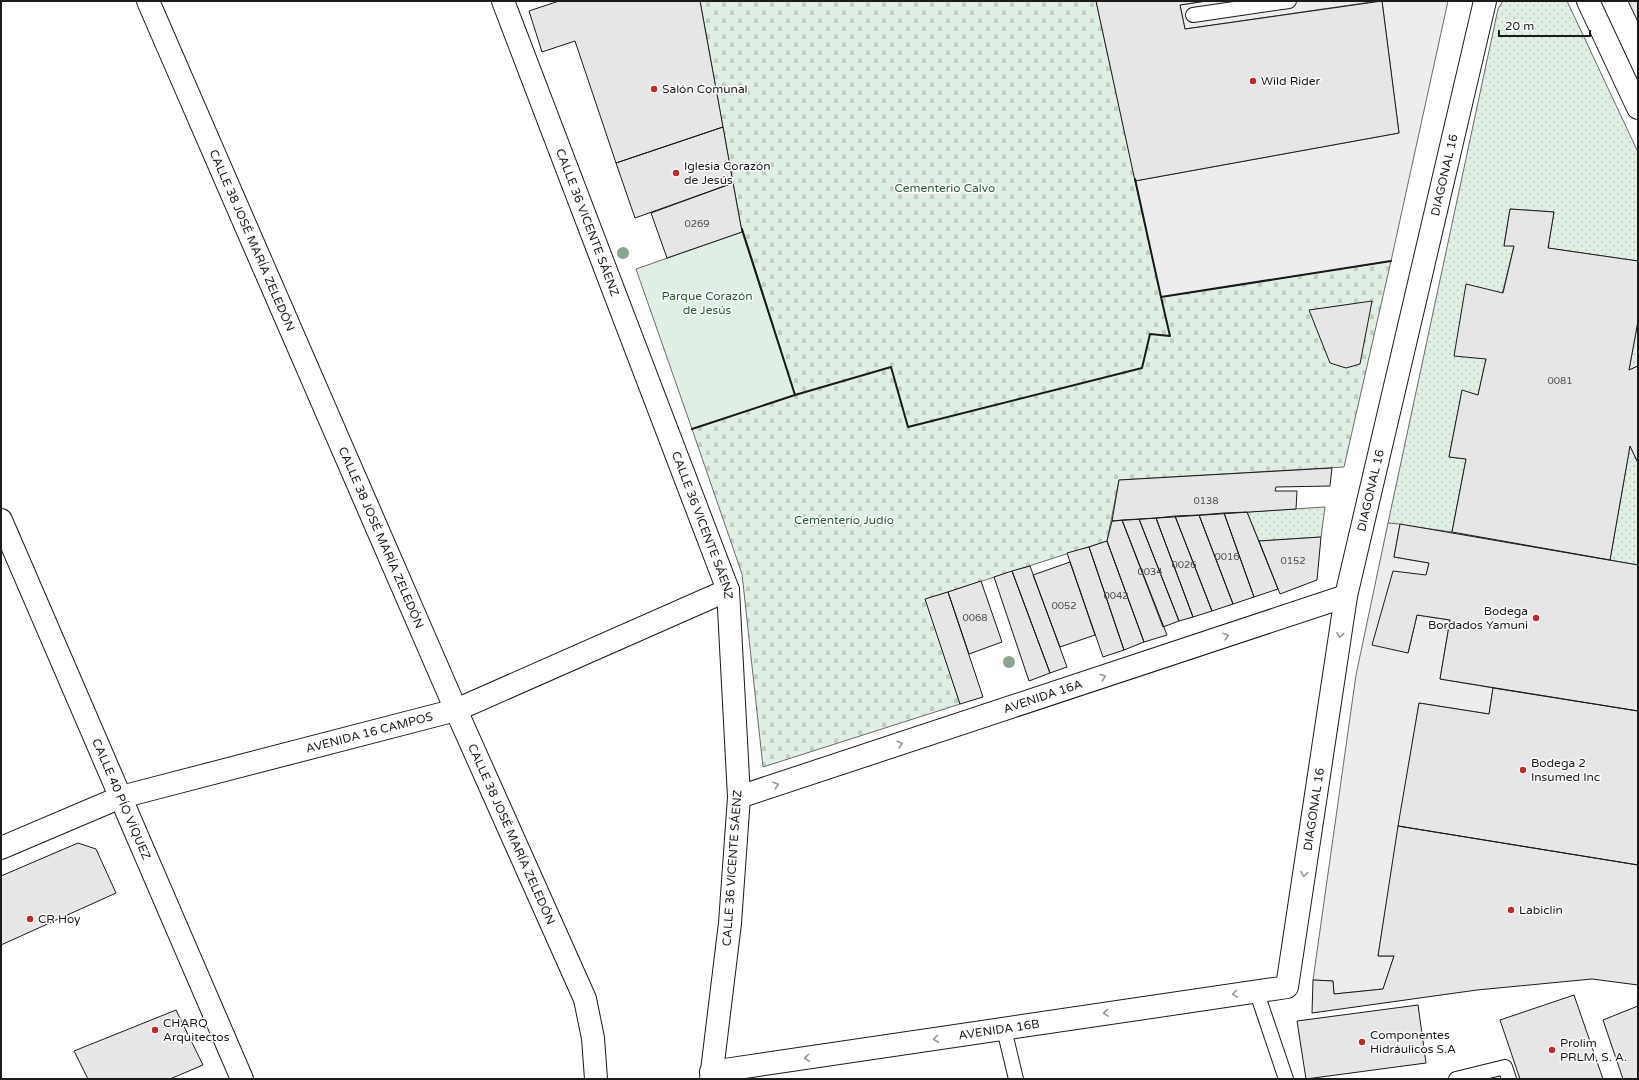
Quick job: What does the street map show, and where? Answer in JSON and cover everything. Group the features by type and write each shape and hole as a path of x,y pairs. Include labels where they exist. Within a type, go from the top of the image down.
{"street":[{"name":"CALLE 38 JOSÉ MARÍA ZELEDÓN","path":"148,1 456,710 585,999 593,1038 596,1079"},
{"name":"CALLE 36 VICENTE SÁENZ","path":"503,1 728,590 739,797 730,922 711,1076"},
{"name":"DIAGONAL 16","path":"1287,986 1346,596 1485,1"},
{"path":"1588,1 1638,108"},
{"name":"CALLE 40 PÍO VÍQUEZ","path":"1,520 242,1079"},
{"name":"AVENIDA 16 CAMPOS","path":"1,848 121,797 456,710 728,590"},
{"name":"AVENIDA 16A","path":"739,797 1346,596"},
{"name":"AVENIDA 16B","path":"711,1076 1004,1029 1287,986"}],"lane":[{"path":"1193,15 1289,1"},
{"path":"1256,990 1286,1079"},
{"path":"1004,1029 1016,1079"},
{"path":"1456,1079 1505,1067 1509,1079"}],"green space":[{"path":"700,1 1096,1 1161,297 1391,261 1344,467 1119,480 1107,541 926,599 960,704 763,767 742,574 692,429 795,395 742,232"},
{"path":"1503,1 1567,1 1638,152 1638,261 1548,248 1554,212 1510,209 1504,245 1514,246 1478,395 1462,391 1449,457 1466,459 1452,532 1388,523 1498,9"},
{"name":"Parque Corazón de Jesús","path":"742,232 795,395 692,429 636,269"},
{"path":"1638,321 1638,366 1629,370"},
{"path":"1630,446 1638,463 1638,565 1610,560"},
{"path":"1325,507 1321,537 1259,541 1247,512"}],"shaded area":[{"path":"1206,1 1378,1 1185,29 1180,5"},
{"path":"1382,1 1448,1 1391,261 1161,297 1135,181 1399,133"},
{"path":"1388,523 1400,524 1394,557 1429,563 1408,653 1417,615 1450,620 1440,679 1493,688 1489,714 1419,703 1378,956 1394,956 1383,989 1334,994 1333,981 1313,980 1356,675"}],"building":[{"name":"Salón Comunal","path":"559,1 700,1 723,127 616,163 575,41 542,52 529,11"},
{"name":"Wild Rider","path":"1096,1 1206,1 1180,5 1185,29 1382,1 1399,133 1135,181"},
{"path":"1628,1 1638,1 1638,22"},
{"name":"Iglesia Corazón de Jesús","path":"723,127 733,183 635,218 616,163"},
{"path":"733,183 742,232 667,258 651,213"},
{"path":"1510,209 1554,212 1548,248 1638,261 1638,321 1629,370 1638,366 1638,463 1630,446 1610,560 1452,532 1466,459 1449,457 1462,390 1478,395 1486,359 1454,356 1466,284 1503,293 1514,246 1504,246"},
{"path":"1372,301 1360,364 1346,368 1330,363 1309,310"},
{"path":"1332,468 1330,486 1276,487 1275,491 1297,491 1296,509 1112,521 1119,480"},
{"path":"1247,512 1278,589 1254,597 1224,513"},
{"path":"1224,513 1254,597 1233,604 1199,515"},
{"path":"1199,515 1233,604 1212,611 1175,516"},
{"path":"1175,516 1212,611 1193,617 1156,518"},
{"path":"1156,518 1193,617 1179,621 1139,519"},
{"path":"1139,519 1179,621 1163,627 1122,520"},
{"path":"1122,520 1167,635 1144,642 1107,541 1112,521"},
{"name":"Bodega Bordados Yamuni","path":"1400,524 1638,565 1638,711 1440,679 1450,620 1417,615 1408,653 1372,645 1393,571 1426,575 1429,563 1394,557"},
{"path":"1321,537 1317,580 1280,594 1259,541"},
{"path":"1107,541 1144,642 1124,650 1089,547"},
{"path":"1089,547 1124,650 1103,657 1067,553"},
{"path":"1070,562 1095,635 1060,647 1033,575"},
{"path":"1030,566 1067,667 1050,673 1012,571"},
{"path":"1012,571 1050,673 1029,681 994,577"},
{"path":"981,581 1002,642 969,654 948,592"},
{"path":"948,592 983,697 960,704 925,599"},
{"name":"Bodega 2 Insumed Inc","path":"1493,688 1638,711 1638,865 1398,826 1419,703 1489,714"},
{"name":"Labiclin","path":"1398,826 1638,865 1638,985 1592,979 1477,990 1312,1013 1313,980 1333,981 1334,994 1383,989 1394,956 1378,956"},
{"name":"CR Hoy","path":"78,843 96,849 116,893 1,945 1,876"},
{"name":"Prolim PRLM, S. A.","path":"1574,995 1603,1079 1520,1079 1500,1020"},
{"name":"Componentes Hidráulicos S.A","path":"1418,1005 1426,1063 1306,1079 1297,1021"},
{"path":"1638,1006 1638,1079 1623,1079 1603,1020"},
{"name":"CHARQ Arquitectos","path":"176,1010 203,1065 170,1079 88,1079 74,1051"}],"wall":[{"path":"1135,179 1161,297"},
{"path":"742,229 795,395"},
{"path":"692,429 795,395 891,367 908,427 1142,368 1150,334 1170,336 1161,297 1391,261"}],"place":[{"name":"Wild Rider","path":"1253,81"},
{"name":"Salón Comunal","path":"654,89"},
{"name":"Iglesia Corazón de Jesús","path":"676,173"},
{"name":"Bodega Bordados Yamuni","path":"1536,618"},
{"name":"Bodega 2 Insumed Inc","path":"1523,770"},
{"name":"Labiclin","path":"1511,910"},
{"name":"CR Hoy","path":"30,919"},
{"name":"CHARQ Arquitectos","path":"155,1030"},
{"name":"Componentes Hidráulicos S.A","path":"1362,1042"},
{"name":"Prolim PRLM, S. A.","path":"1552,1050"}],"park label":[{"name":"Cementerio Calvo","path":"945,188"},
{"name":"Cementerio Judío","path":"844,520"}]}
